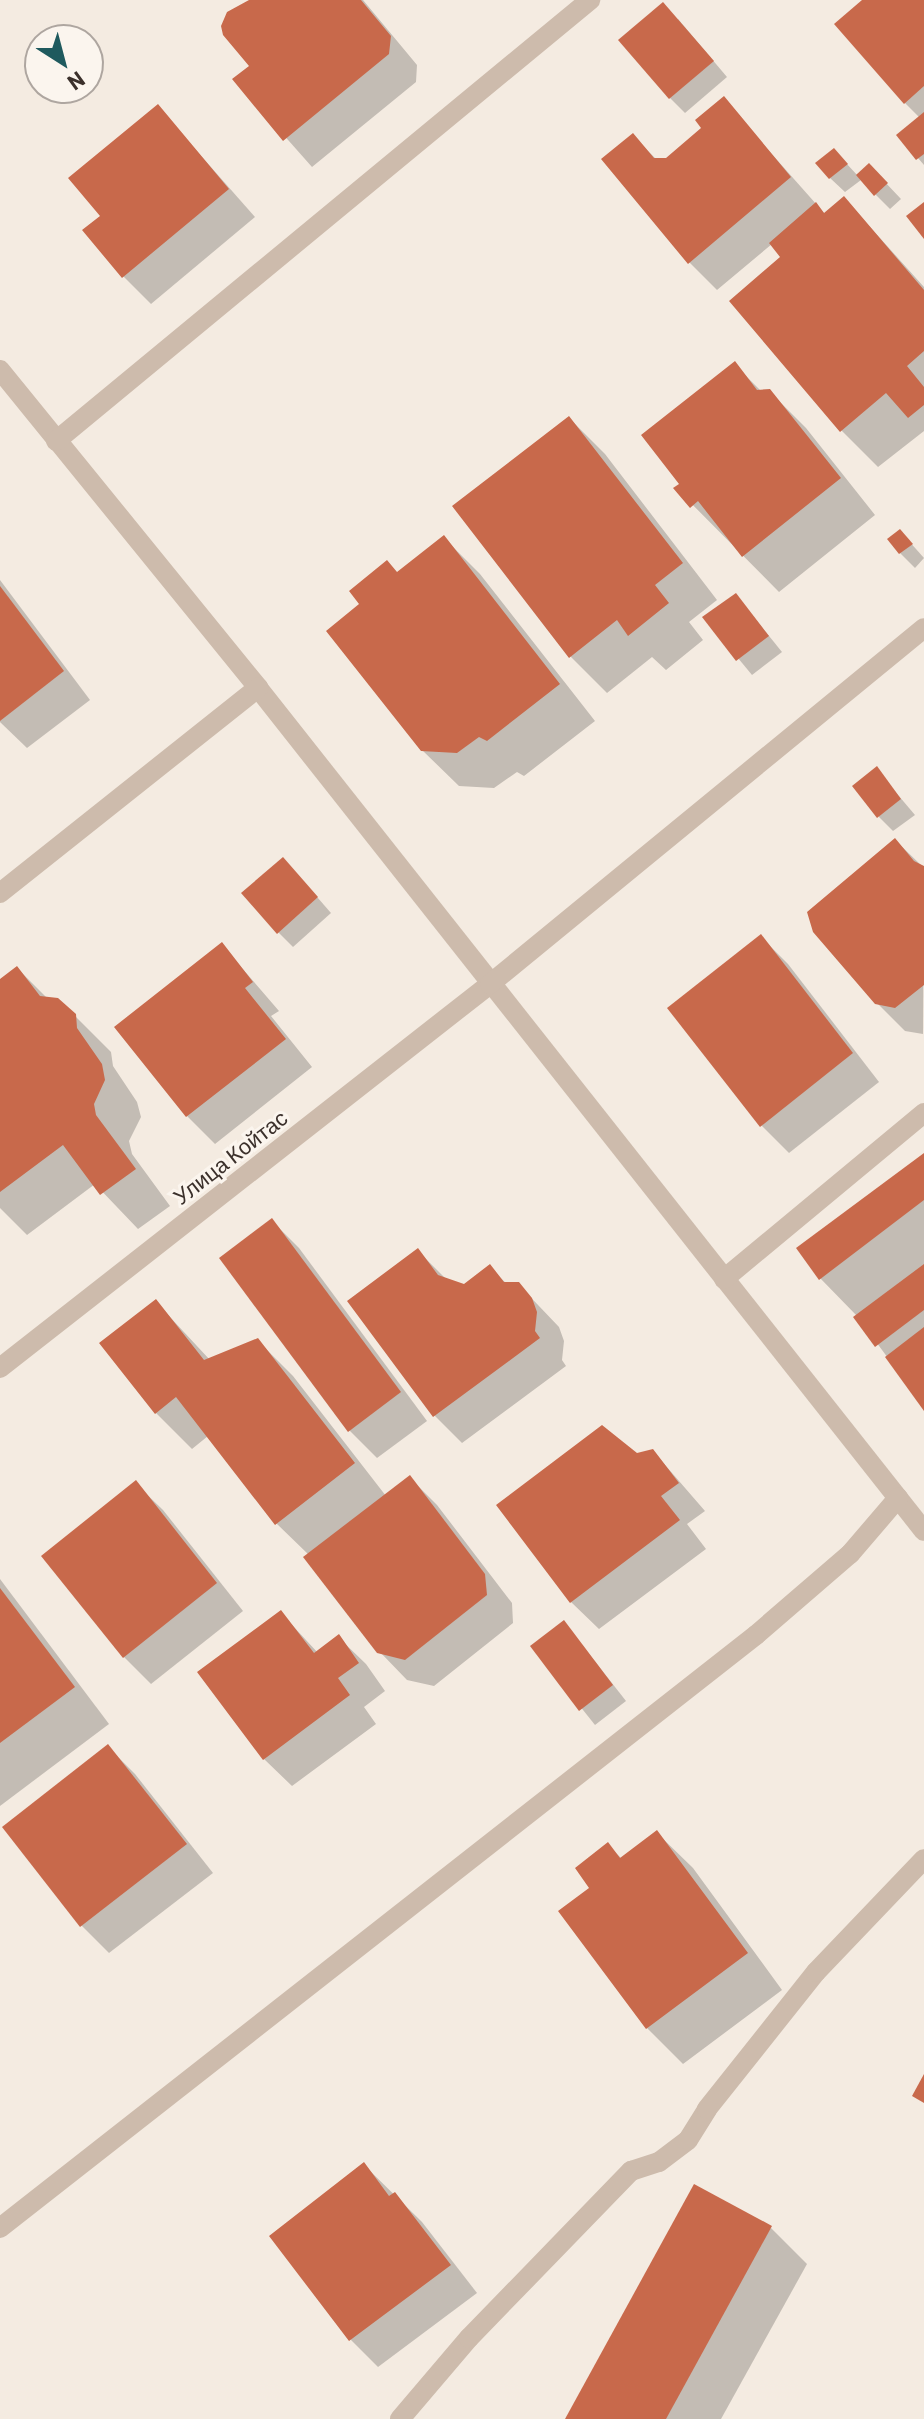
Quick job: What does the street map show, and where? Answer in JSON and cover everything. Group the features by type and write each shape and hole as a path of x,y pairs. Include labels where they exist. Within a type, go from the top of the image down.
{"street":[{"path":"56,441 590,0"},
{"path":"0,370 258,688 924,1531"},
{"name":"Улица Койтас","path":"0,1368 490,984 924,628"},
{"path":"0,893 258,688"},
{"path":"724,1279 924,1113"},
{"path":"0,2228 756,1635 850,1554 898,1498"},
{"path":"400,2419 469,2338 631,2171 659,2162 688,2140 707,2109 816,1972 924,1859"}],"building":[{"path":"249,0 361,0 391,36 389,54 283,141 232,79 249,66 223,35 221,26 227,12"},
{"path":"862,0 924,0 924,86 904,104 834,24"},
{"path":"663,2 714,61 669,99 618,40"},
{"path":"724,96 791,177 688,264 601,159 633,133 654,158 666,158 701,128 695,120"},
{"path":"158,104 229,189 122,278 82,230 100,216 68,178"},
{"path":"924,112 924,154 916,160 896,135"},
{"path":"834,148 848,164 829,179 815,163"},
{"path":"869,163 888,183 874,196 856,175"},
{"path":"844,196 924,290 924,351 907,366 924,387 924,405 908,418 886,393 840,432 729,301 780,257 769,243 816,202 824,213"},
{"path":"924,202 924,239 906,216"},
{"path":"735,361 757,390 770,389 841,478 742,557 698,501 690,508 673,488 679,484 641,435"},
{"path":"569,416 683,563 655,585 669,603 628,636 617,620 569,658 452,506"},
{"path":"900,529 913,544 899,554 887,539"},
{"path":"444,535 560,684 487,741 479,737 457,753 421,751 326,631 359,604 349,591 387,560 397,572"},
{"path":"0,586 64,671 0,721"},
{"path":"736,593 769,636 736,661 702,617"},
{"path":"877,766 901,799 877,818 852,786"},
{"path":"895,838 914,861 924,866 924,985 895,1008 875,1004 813,932 807,912"},
{"path":"283,857 318,897 277,934 241,893"},
{"path":"761,934 853,1053 760,1127 667,1008"},
{"path":"222,942 253,982 245,988 286,1039 186,1117 114,1027"},
{"path":"17,966 40,996 58,998 76,1014 77,1028 102,1064 105,1080 94,1104 96,1115 136,1169 100,1195 63,1145 0,1192 0,979"},
{"path":"924,1153 924,1200 819,1280 796,1248"},
{"path":"272,1218 401,1392 348,1432 219,1258"},
{"path":"418,1248 438,1275 464,1284 490,1264 504,1282 519,1282 532,1298 537,1312 535,1331 540,1338 433,1417 347,1301"},
{"path":"924,1264 924,1310 875,1347 853,1317"},
{"path":"156,1299 204,1360 258,1338 355,1463 275,1525 176,1397 155,1414 99,1343"},
{"path":"924,1327 924,1411 885,1357"},
{"path":"602,1425 637,1453 653,1449 679,1483 661,1496 680,1520 570,1603 496,1505"},
{"path":"410,1475 485,1574 487,1595 405,1660 377,1653 303,1557"},
{"path":"136,1480 217,1583 123,1658 41,1556"},
{"path":"0,1588 75,1687 0,1743"},
{"path":"281,1610 314,1653 339,1634 359,1663 338,1678 350,1695 263,1760 197,1672"},
{"path":"564,1620 613,1685 579,1711 530,1646"},
{"path":"108,1744 187,1844 80,1927 2,1827"},
{"path":"657,1830 748,1953 646,2029 558,1911 589,1888 575,1868 608,1842 620,1858"},
{"path":"924,2074 924,2103 912,2096"},
{"path":"364,2162 389,2196 395,2192 451,2265 349,2341 269,2236"},
{"path":"694,2184 772,2226 666,2419 565,2419"}]}
